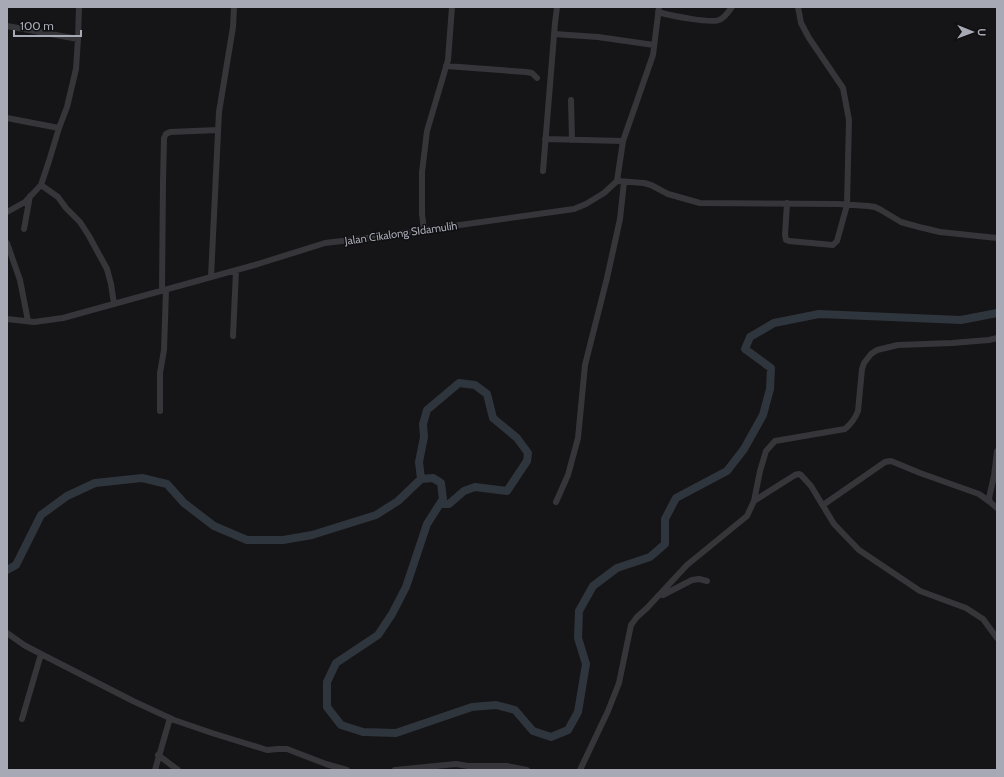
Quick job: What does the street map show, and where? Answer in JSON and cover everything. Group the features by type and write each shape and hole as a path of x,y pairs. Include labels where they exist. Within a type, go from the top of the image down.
{"street":[{"path":"7,212 25,202 40,185 49,161 67,107 76,69 79,7"},
{"path":"211,277 219,112 233,26 234,7"},
{"path":"424,230 422,214 422,172 427,131 448,60 452,7"},
{"path":"543,171 557,7"},
{"path":"732,7 721,20 716,21 702,20 658,10 653,56 623,141 617,181 634,181 644,183 668,194 700,202 848,204 875,207 901,222 931,230 997,238"},
{"path":"787,203 786,240 789,242 833,245 837,242 848,204 849,120 843,88 800,23 798,7"},
{"path":"7,26 78,39"},
{"path":"554,34 589,36 654,45"},
{"path":"446,66 526,72 532,74 536,78"},
{"path":"571,100 572,140"},
{"path":"7,118 59,128"},
{"path":"160,410 160,373 164,350 164,138 166,134 170,132 218,130"},
{"path":"545,139 623,141"},
{"name":"Jalan Cikalong SIdamulih","path":"7,319 34,322 63,318 236,270 325,243 574,209 598,197 617,181"},
{"path":"556,502 568,475 578,438 585,365 620,219 624,182"},
{"path":"40,185 58,197 66,208 80,222 89,236 107,269 114,304"},
{"path":"24,229 30,196"},
{"path":"7,243 20,280 28,321"},
{"path":"233,336 236,270"},
{"path":"647,608 688,565 747,516 754,501 766,451 775,441 845,429 851,424 858,411 862,369 870,354 877,350 898,345 952,343 997,338"},
{"path":"990,502 997,451"},
{"path":"823,505 885,462 891,461 979,494 997,508"},
{"path":"754,501 795,475 801,475 811,486 834,524 860,550 920,591 966,608 983,619 997,638"},
{"path":"580,770 608,711 619,683 631,625 637,617 666,593 692,580 699,579 707,581"},
{"path":"7,633 24,645 41,654 133,701 170,718 267,750 278,748 287,749 346,770"},
{"path":"22,719 41,654"},
{"path":"154,770 170,718"},
{"path":"158,755 178,770"},
{"path":"395,770 456,764 467,768 507,766 527,770"}],"waterway":[{"path":"7,570 16,565 41,515 67,496 95,483 142,478 167,484 184,503 214,526 247,540 283,540 312,535 376,515 398,501 421,479 433,478 441,483 443,499 427,524 406,587 392,614 378,635 336,663 327,682 327,707 341,725 363,732 396,733 472,707 496,705 515,710 533,731 551,737 568,730 578,712 586,664 578,638 579,611 593,586 617,568 650,557 665,544 665,519 676,498 727,471 744,449 763,415 770,389 771,368 745,349 750,337 774,323 819,314 961,320 997,313"},
{"path":"421,479 419,462 424,437 423,424 427,410 459,383 475,385 487,394 493,418 517,438 528,453 527,461 507,491 475,487 464,491 449,504 440,504"}]}
